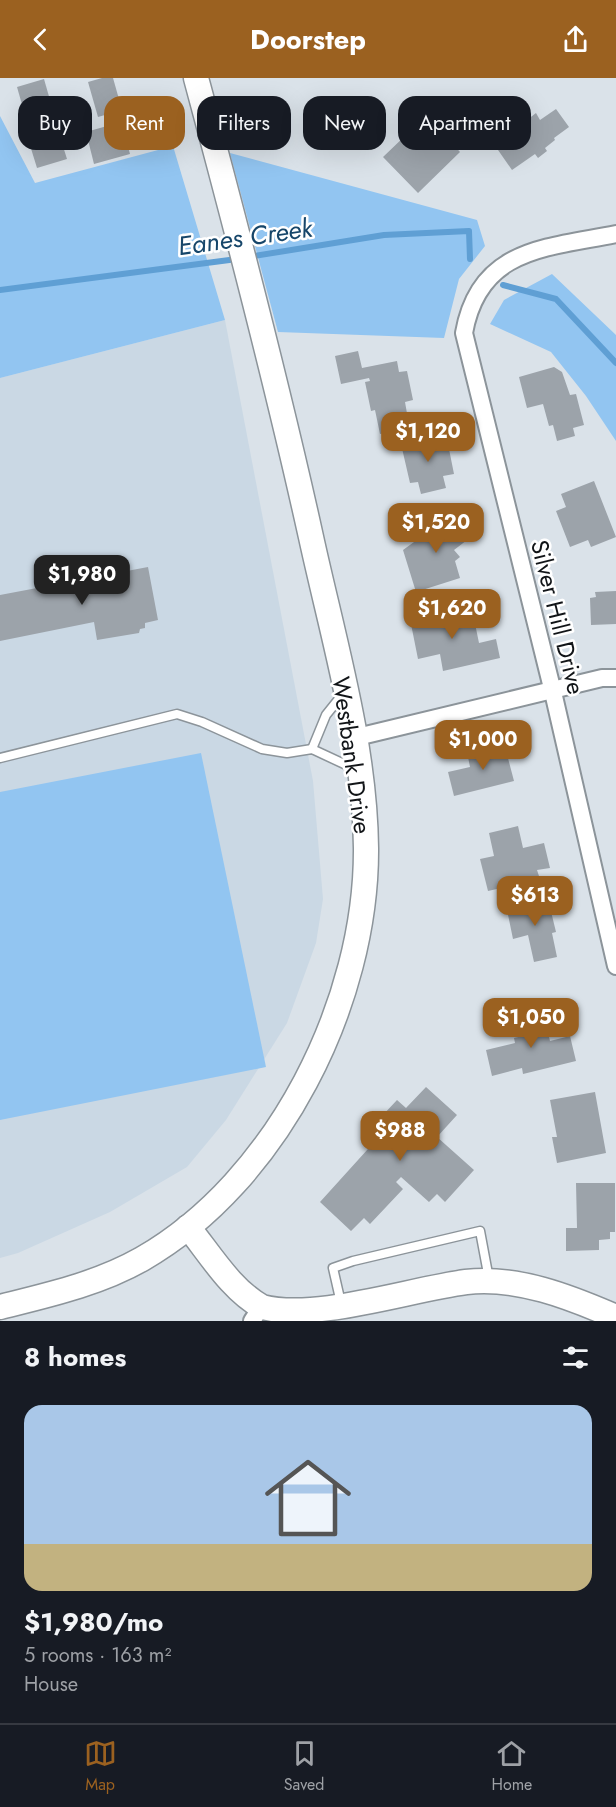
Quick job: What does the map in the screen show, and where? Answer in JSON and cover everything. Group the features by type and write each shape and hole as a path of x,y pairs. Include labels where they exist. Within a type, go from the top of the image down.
{"street":[{"name":"Westbank Drive","path":"0,1307 103,1278 143,1258 188,1227 228,1190 259,1154 291,1106 335,1018 352,961 361,907 366,848 358,770 345,692 299,480 196,78"},
{"name":"Silver Hill Drive","path":"616,234 542,249 505,262 483,283 468,314 465,333 467,353 553,692 616,966"},
{"path":"353,738 553,692 602,678 616,678"},
{"path":"188,1227 257,1314 294,1319 319,1318 466,1282 489,1282 544,1290 616,1317"}],"lane":[{"path":"312,749 326,715 345,692"},
{"path":"0,758 177,714 202,722 262,749 287,753 312,749 358,770"},
{"path":"343,1312 333,1268 353,1261 480,1231 489,1282"}],"shaded area":[{"path":"0,116 35,183 158,150 174,150 225,320 0,378"},
{"path":"230,153 477,220 485,246 459,279 444,338 278,332"},
{"path":"552,274 616,335 616,441 586,396 551,352 490,324 504,300"},
{"path":"225,320 313,781 323,899 316,943 287,1023 226,1120 187,1167 110,1212 18,1253 0,1258 0,378"},
{"path":"201,753 266,1067 0,1120 0,792"}],"building":[{"path":"113,78 118,96 104,96 104,115 98,117 88,82"},
{"path":"44,79 49,96 20,96 17,87"},
{"path":"556,109 569,127 554,138 555,140 545,148 547,151 538,158 535,154 512,170 498,150 531,150 531,117 536,113 540,120"},
{"path":"104,127 104,150 129,150 130,154 94,164 90,150 92,130"},
{"path":"398,143 398,150 458,150 460,152 418,193 383,157"},
{"path":"31,150 64,150 67,159 37,168"},
{"path":"358,351 362,368 397,361 399,372 407,371 413,400 405,402 408,419 398,421 400,430 380,434 375,410 371,411 365,382 370,381 369,378 341,384 335,356"},
{"path":"554,367 562,372 570,395 576,394 584,425 573,428 575,436 557,441 553,425 549,426 543,404 527,408 519,377"},
{"path":"446,434 454,474 443,476 446,488 421,494 418,482 410,483 401,444"},
{"path":"594,481 616,537 591,547 588,540 570,547 556,511 566,507 561,494"},
{"path":"454,513 471,537 454,550 460,557 455,561 460,578 416,592 403,550"},
{"path":"148,567 158,620 145,623 145,628 140,629 139,633 97,640 94,622 0,641 0,595"},
{"path":"616,591 616,624 591,625 590,598 596,597 595,592"},
{"path":"472,609 479,643 496,639 500,658 443,671 440,654 418,659 410,619 454,610 455,613"},
{"path":"504,743 514,781 454,796 448,772 470,767 467,752"},
{"path":"518,826 523,848 544,843 550,868 537,870 540,879 488,891 480,859 494,856 489,833"},
{"path":"547,895 556,932 552,933 557,957 534,962 528,935 513,939 507,910 522,907 520,901"},
{"path":"543,1012 550,1041 570,1036 576,1061 523,1074 522,1068 492,1076 486,1050 515,1043 514,1038 523,1036 519,1018"},
{"path":"426,1087 457,1115 437,1137 474,1170 445,1202 437,1194 429,1202 401,1177 396,1182 403,1189 370,1224 364,1218 351,1231 320,1202 377,1139 368,1131 397,1100 406,1108"},
{"path":"595,1092 606,1153 557,1163 552,1137 557,1137 550,1100"},
{"path":"576,1183 615,1183 615,1232 610,1232 610,1239 599,1240 599,1250 566,1251 566,1228 577,1228"}],"waterway":[{"name":"Eanes Creek","path":"248,257 384,235 469,231 470,259"},
{"name":"Eanes Creek","path":"0,290 237,259"},
{"name":"Eanes Creek","path":"503,285 556,299 616,363"}]}
